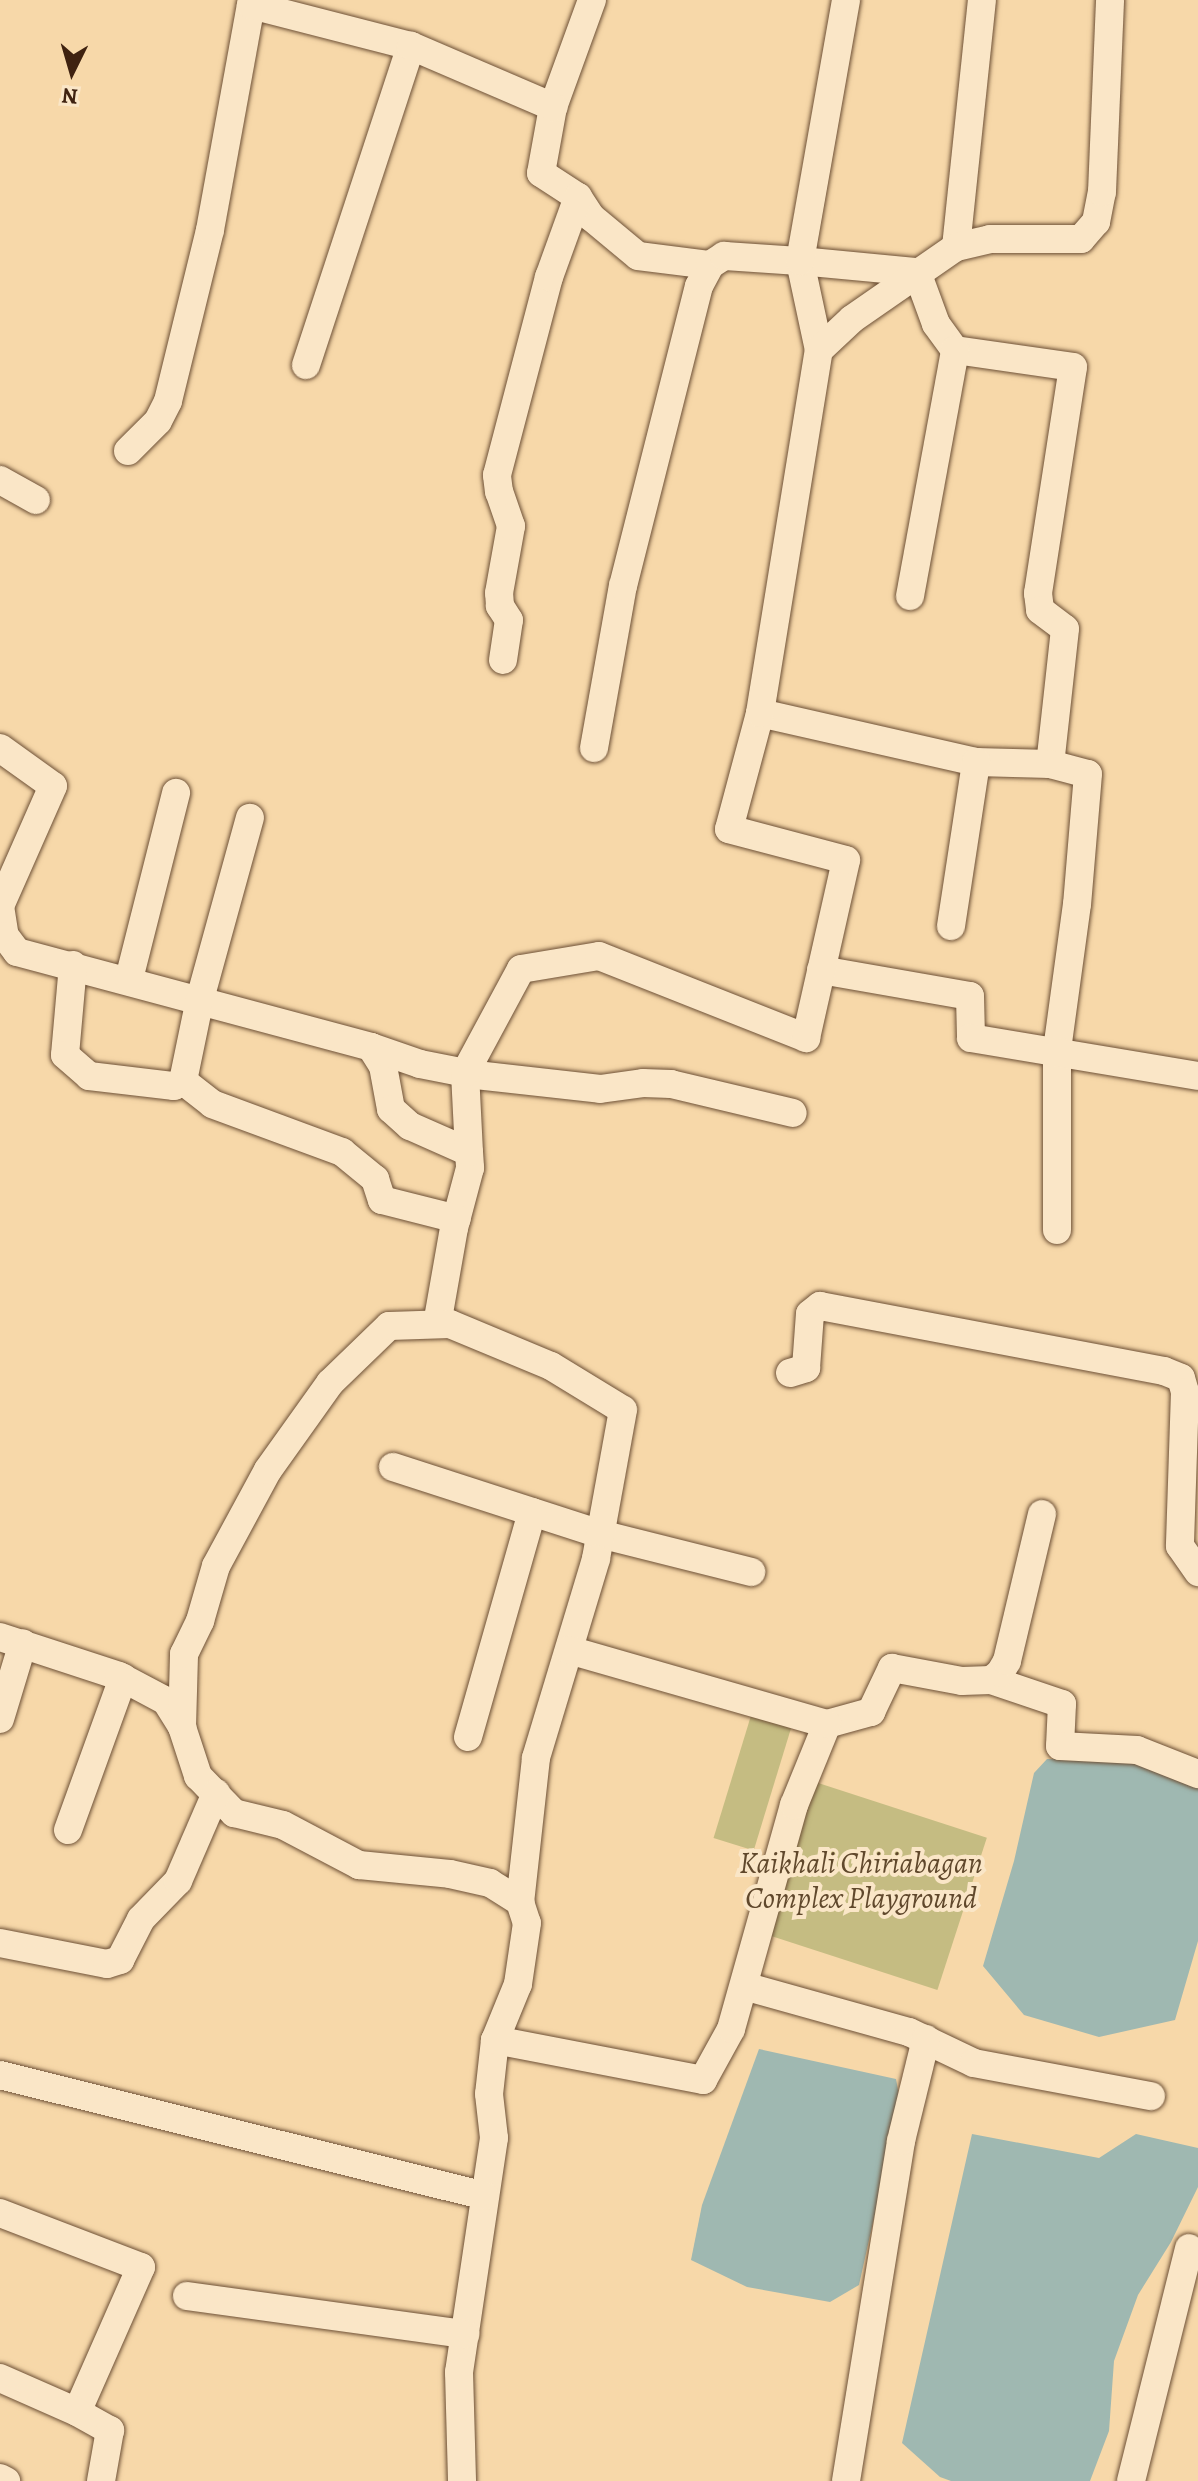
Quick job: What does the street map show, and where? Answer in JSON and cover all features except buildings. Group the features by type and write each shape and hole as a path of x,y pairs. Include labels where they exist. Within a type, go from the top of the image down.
{"street":[{"path":"592,0 553,107 541,173 578,197 591,217 638,256 710,265"},
{"path":"437,1324 470,1168 465,1073 521,969 599,956 806,1038 846,860 729,829 760,713 819,350 800,261 846,0"},
{"path":"956,247 982,0"},
{"path":"819,350 852,319 956,247 990,239 1081,239 1096,222 1102,192 1110,0"},
{"path":"128,451 158,421 168,401 210,230 251,5 411,46 553,107"},
{"path":"306,365 411,46"},
{"path":"503,660 509,620 500,606 499,593 511,526 499,492 497,475 549,277 578,197"},
{"path":"594,748 623,586 699,286 710,265 724,256 917,272"},
{"path":"917,272 936,324 955,350 1073,367 1038,593 1040,610 1065,629 1050,764"},
{"path":"910,596 955,350"},
{"path":"0,480 36,500"},
{"path":"760,713 976,762 1050,764 1088,774 1077,904 1057,1050 1057,1230"},
{"path":"0,748 53,786 0,906 5,957 17,952 129,979 371,1047 420,1064 465,1073 600,1089 671,1084 793,1113"},
{"path":"951,926 976,762"},
{"path":"129,979 176,793"},
{"path":"73,965 65,1055 89,1076 174,1086 183,1081 200,999 250,818"},
{"path":"821,970 970,996 971,1038 1198,1076"},
{"path":"371,1047 383,1066 391,1109 410,1126 469,1152"},
{"path":"183,1081 212,1104 342,1152 375,1179 382,1200 457,1219"},
{"path":"790,1373 806,1368 810,1314 820,1306 1164,1371 1181,1378 1185,1392 1180,1546 1198,1572"},
{"path":"182,1727 184,1654 200,1621 216,1566 268,1470 330,1383 389,1326 450,1324 551,1366 623,1410 600,1534 536,1758 520,1902 527,1923 518,1984 495,2040 489,2094 494,2138 459,2372 462,2481"},
{"path":"393,1467 600,1534 751,1572"},
{"path":"468,1737 532,1512"},
{"path":"991,1680 1007,1661 1042,1514"},
{"path":"0,1719 12,1640 123,1678 166,1701 182,1727 198,1776 234,1813 283,1825 359,1865 450,1874 490,1883 520,1902"},
{"path":"569,1650 827,1724 871,1712 892,1668 962,1681 991,1680 1062,1704 1060,1746 1137,1750 1198,1774"},
{"path":"68,1830 123,1678"},
{"path":"495,2040 703,2080 731,2029 794,1805 827,1724"},
{"path":"0,1943 107,1964 120,1960 141,1919 178,1881 216,1793"},
{"path":"744,1986 926,2039 974,2063 1151,2096"},
{"path":"846,2481 901,2141 926,2039"},
{"path":"0,2075 484,2196"},
{"path":"0,2213 141,2267 77,2412"},
{"path":"1131,2481 1189,2248"},
{"path":"187,2296 465,2334"},
{"path":"0,2378 110,2430 101,2481"},
{"path":"0,2478 6,2481"}],"green space":[{"path":"753,1709 793,1721 754,1850 714,1838"},
{"name":"Kaikhali Chiriabagan Complex Playground","path":"809,1780 987,1838 937,1990 760,1932"}],"water":[{"path":"1047,1759 1128,1760 1198,1782 1198,1941 1175,2020 1099,2037 1024,2015 983,1966 1014,1861 1034,1773"},
{"path":"759,2049 896,2079 900,2101 859,2285 830,2302 747,2287 691,2260 702,2205"},
{"path":"972,2134 1099,2158 1136,2134 1198,2148 1198,2187 1171,2242 1138,2295 1114,2361 1109,2431 1090,2481 951,2481 940,2477 902,2443"}]}
